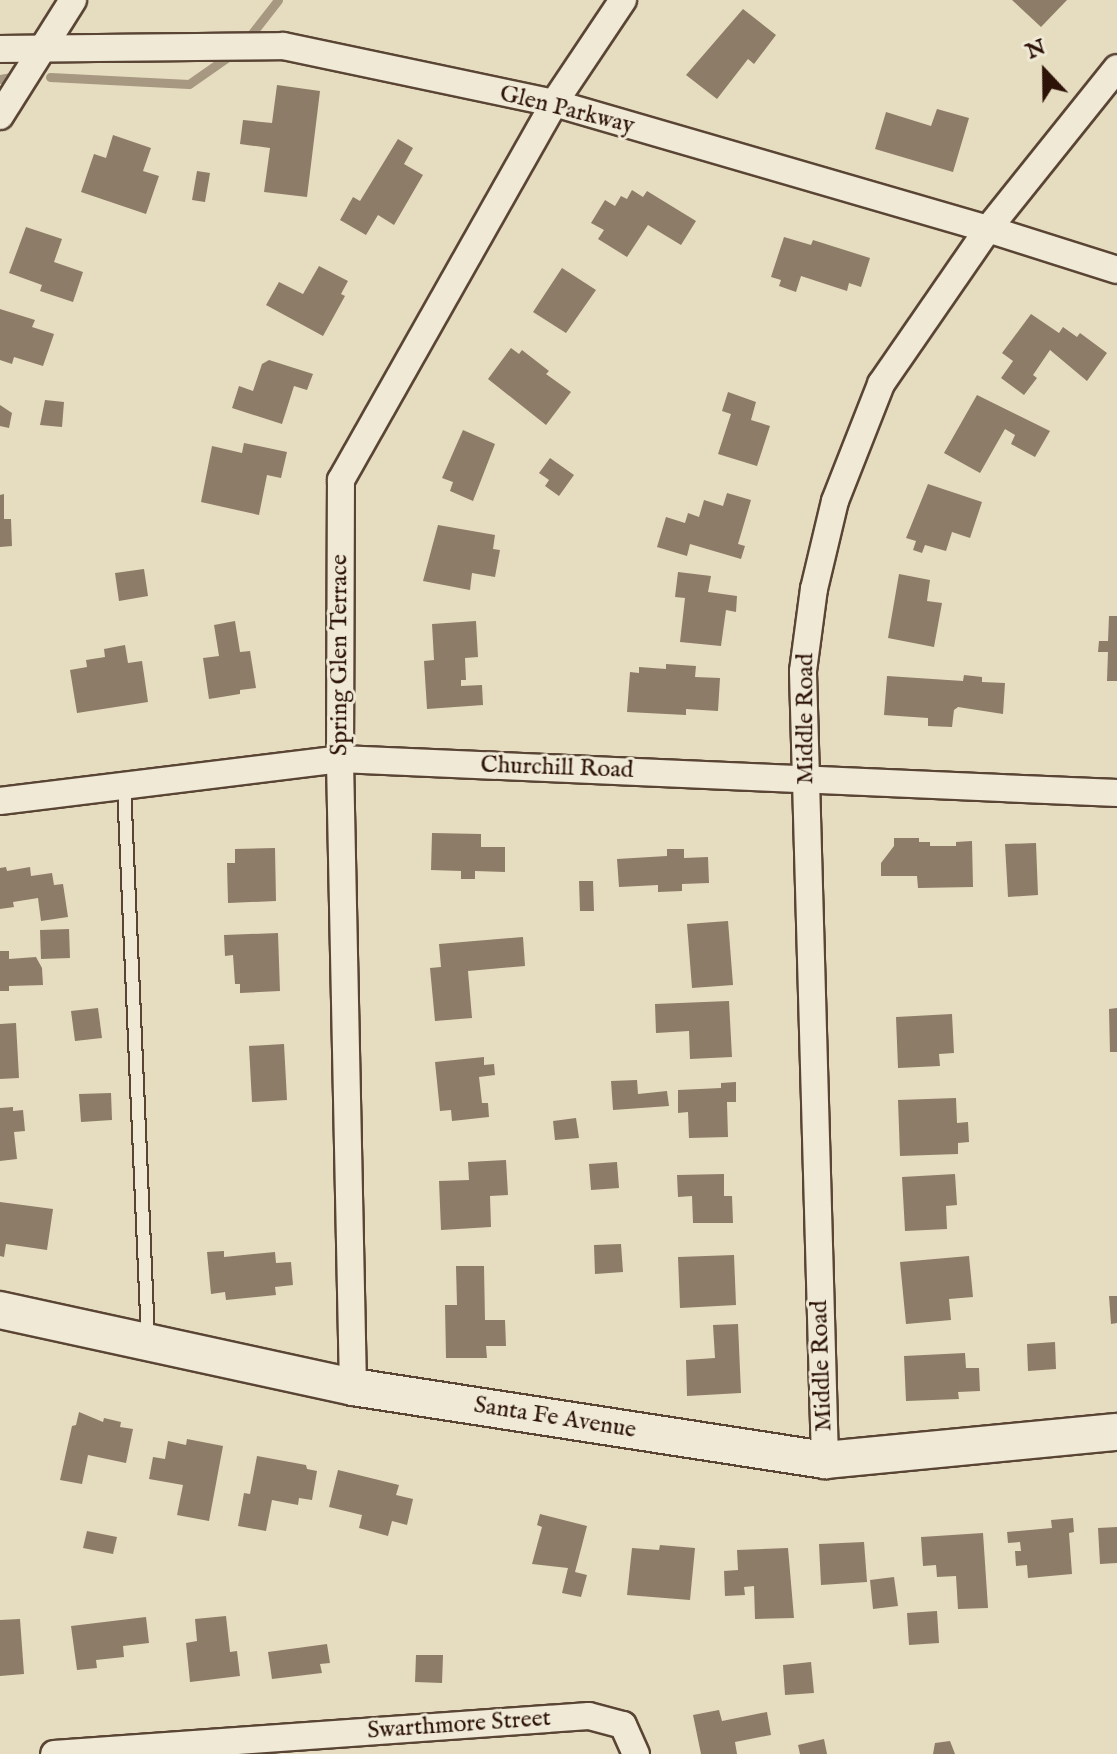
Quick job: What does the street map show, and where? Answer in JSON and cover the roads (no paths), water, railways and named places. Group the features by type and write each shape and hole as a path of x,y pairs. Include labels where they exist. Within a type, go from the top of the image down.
{"main road":[{"name":"Santa Fe Avenue","path":"0,1310 353,1387 825,1460 1117,1432"}],"street":[{"path":"0,116 73,0"},
{"name":"Spring Glen Terrace","path":"353,1387 340,759 341,480 554,103 623,0"},
{"name":"Glen Parkway","path":"0,49 283,46 554,103 988,229 1117,270"},
{"name":"Middle Road","path":"825,1460 803,671 814,589 835,501 881,384 988,229 1117,68"},
{"name":"Churchill Road","path":"0,801 340,759 1117,793"},
{"name":"Swarthmore Street","path":"54,1754 589,1716 623,1725 636,1754"}],"lane":[{"path":"124,786 148,1342"}],"waterway":[{"path":"246,41 278,0"},
{"path":"50,77 189,84 232,54"},
{"path":"0,79 10,77"}]}
